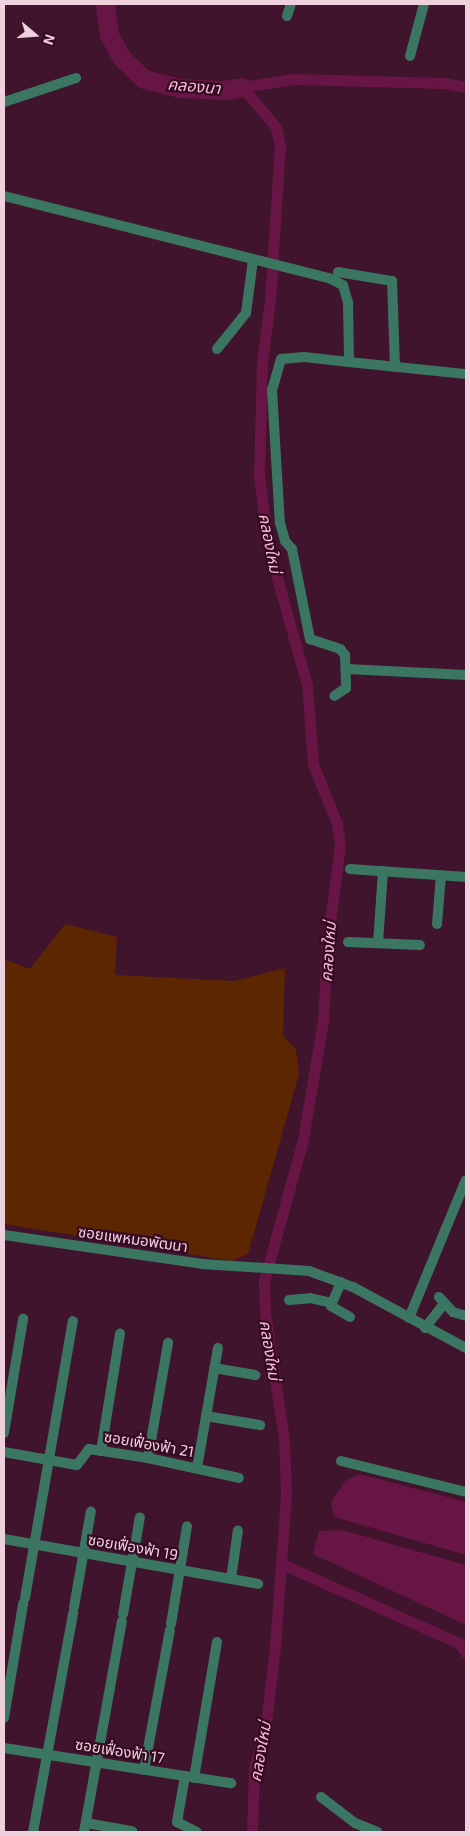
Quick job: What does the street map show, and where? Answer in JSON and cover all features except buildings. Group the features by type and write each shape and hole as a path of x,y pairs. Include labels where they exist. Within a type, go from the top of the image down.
{"street":[{"path":"286,16 291,4"},
{"path":"410,56 424,4"},
{"path":"4,102 76,78"},
{"path":"4,196 329,278 343,285 348,303 349,362"},
{"path":"217,349 246,312 253,260"},
{"path":"338,272 392,281 395,367"},
{"path":"334,696 346,688 345,655 340,649 310,639 292,549 285,541 280,523 272,390 281,359 304,357 466,374"},
{"path":"346,669 466,675"},
{"path":"350,869 466,877"},
{"path":"378,943 383,871"},
{"path":"437,924 441,875"},
{"path":"348,942 420,945"},
{"path":"409,1318 466,1180"},
{"name":"ซอยแพหมอพัฒนา","path":"4,1235 202,1264 309,1270 340,1282"},
{"path":"350,1317 333,1310 332,1303 340,1282 466,1348"},
{"path":"289,1300 315,1299 332,1303"},
{"path":"427,1329 441,1301 466,1316"},
{"path":"4,1433 23,1319"},
{"path":"4,1718 73,1321"},
{"path":"100,1451 120,1334"},
{"path":"148,1458 168,1343"},
{"path":"197,1468 218,1348"},
{"path":"214,1368 255,1375"},
{"path":"206,1416 260,1425"},
{"name":"ซอยเฟื่องฟ้า 21","path":"4,1452 77,1465 86,1451 100,1451 148,1458 239,1478"},
{"path":"341,1461 466,1492"},
{"path":"33,1832 91,1511"},
{"path":"132,1831 85,1828 140,1517"},
{"path":"144,1770 188,1526"},
{"path":"231,1579 238,1530"},
{"name":"ซอยเฟื่องฟ้า 19","path":"4,1539 258,1584"},
{"path":"197,1832 177,1822 189,1777 218,1642"},
{"name":"ซอยเฟื่องฟ้า 17","path":"4,1748 231,1783"},
{"path":"322,1797 355,1824 377,1832"}],"shaded area":[{"path":"65,924 117,937 115,975 234,981 285,968 283,1035 296,1050 299,1074 248,1254 232,1261 4,1224 4,959 30,969"},
{"path":"360,1474 466,1502 466,1555 334,1517 331,1502 346,1480"},
{"path":"342,1530 466,1565 466,1625 313,1554 319,1531"}],"waterway":[{"name":"คลองนา","path":"105,4 109,35 122,58 144,79 179,88 224,90 242,87"},
{"name":"คลองใหม่","path":"252,1832 254,1769 266,1723 275,1646 286,1495 284,1439 265,1313 264,1281 303,1139 323,1021 328,937 340,846 337,824 313,764 307,685 268,545 259,476 262,363 270,300 280,146 276,127 242,87 293,79 444,83 466,87"},
{"path":"282,1564 459,1643 466,1653"}]}
